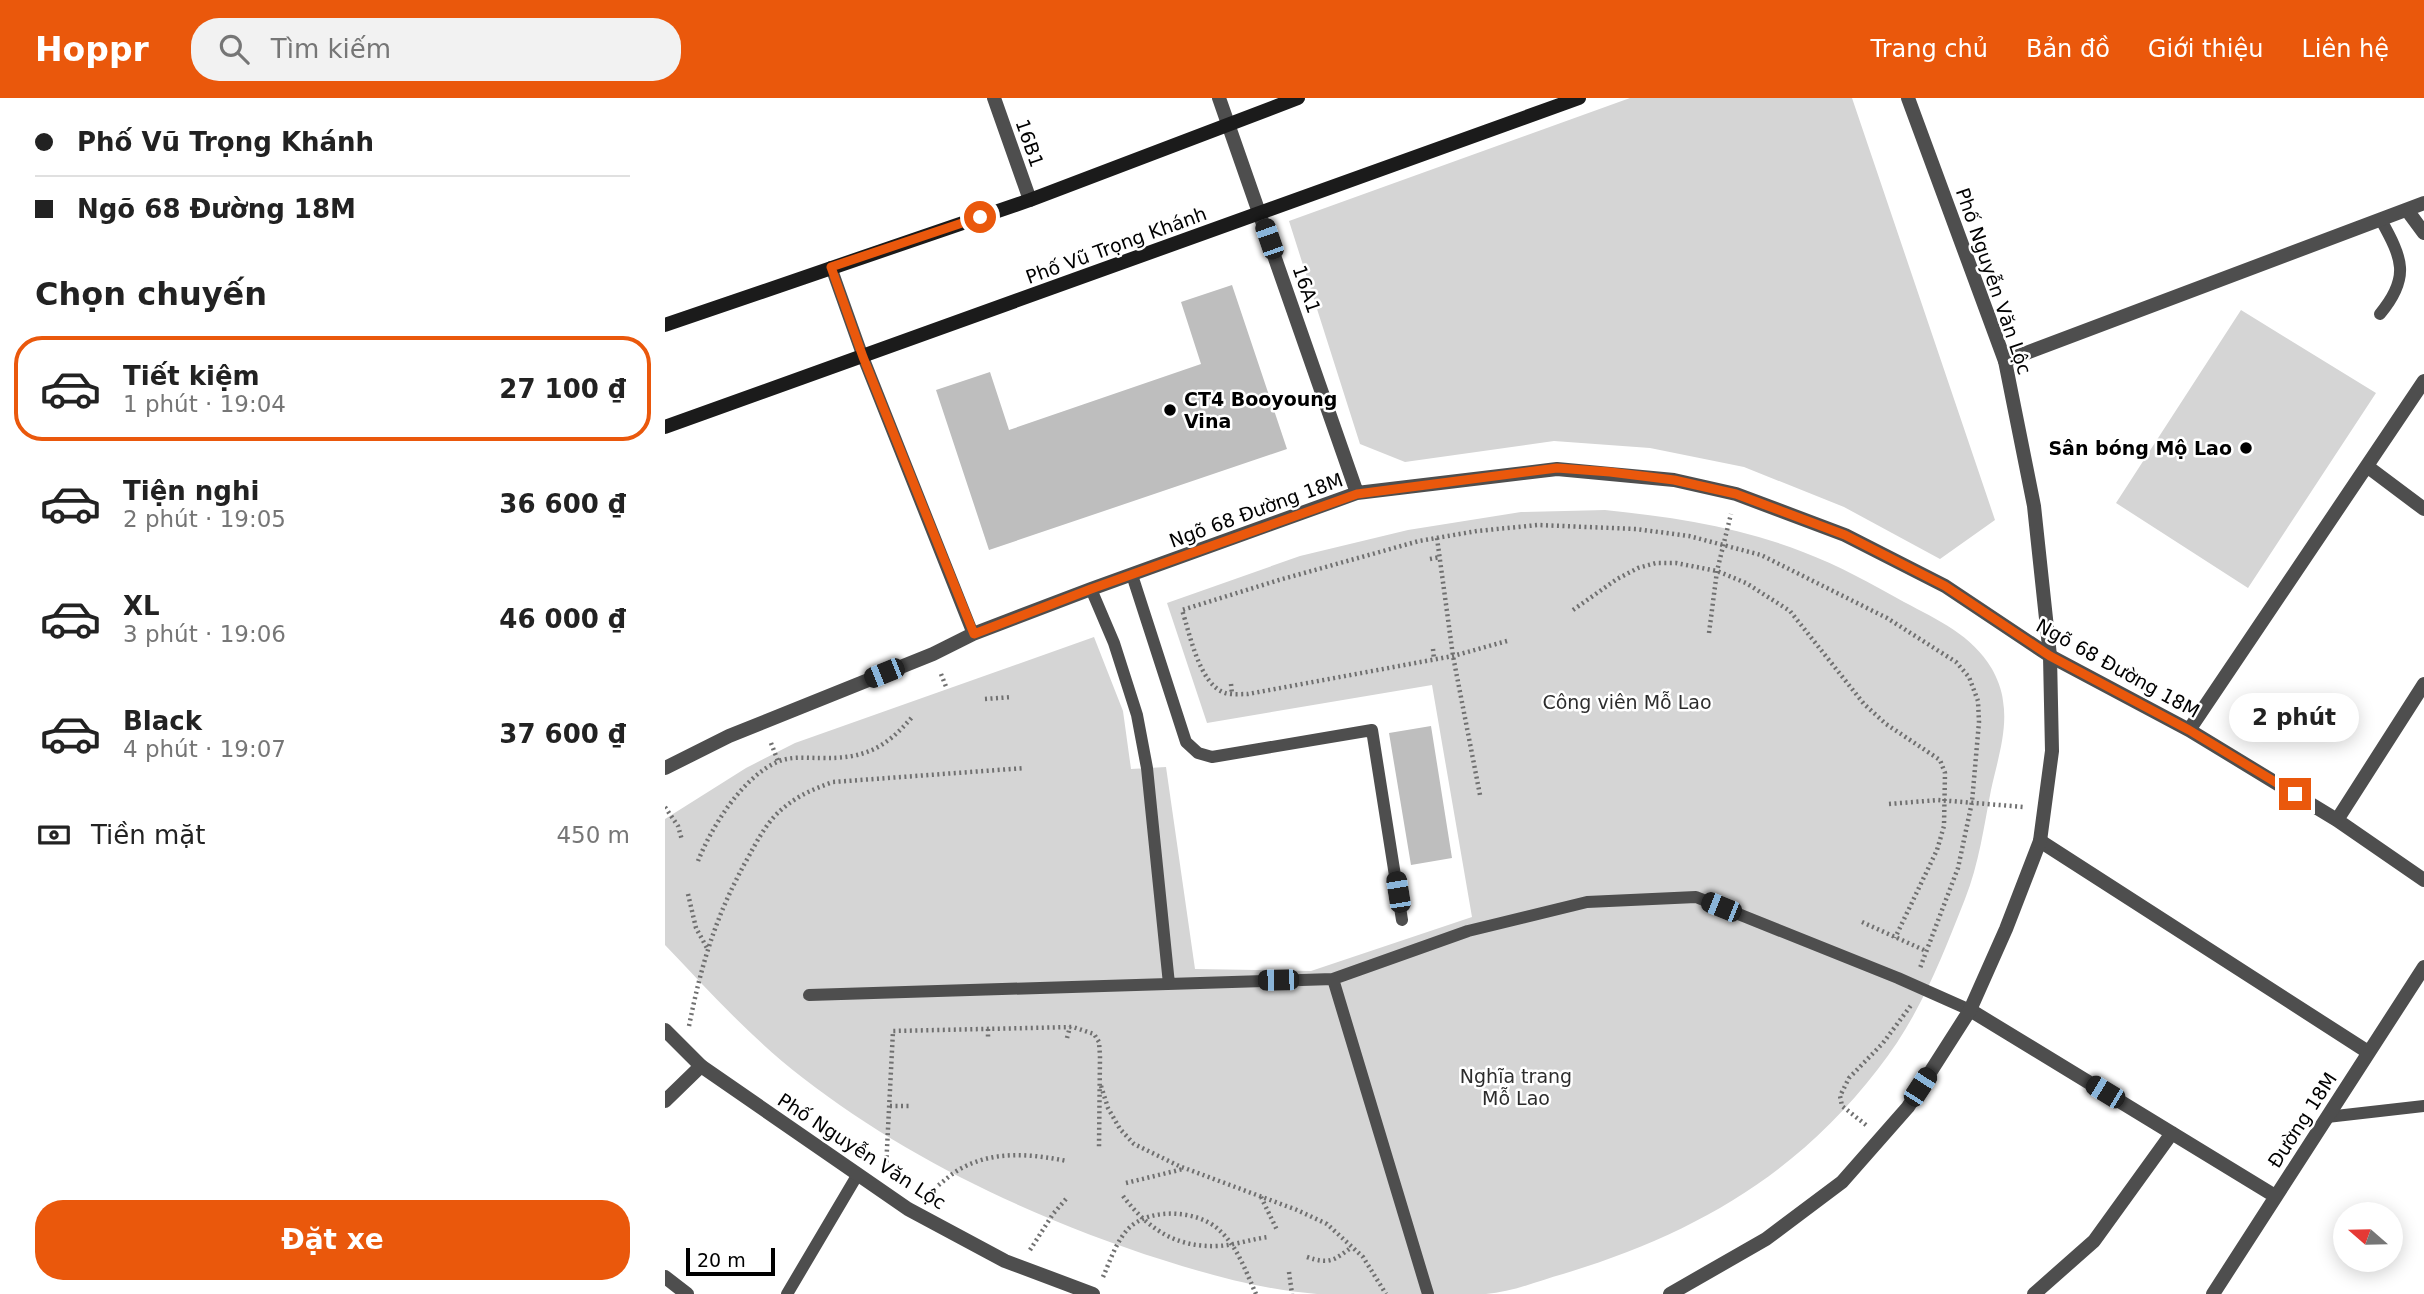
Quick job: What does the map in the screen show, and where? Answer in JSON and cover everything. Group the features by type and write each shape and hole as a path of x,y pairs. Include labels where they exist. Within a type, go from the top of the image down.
{"main road":[{"path":"665,324 1030,200 1298,98"},
{"name":"Phố Vũ Trọng Khánh","path":"665,427 1580,98"}],"street":[{"name":"16B1","path":"994,98 1030,200"},
{"name":"16A1","path":"1219,98 1357,494"},
{"name":"Phố Nguyễn Văn Lộc","path":"1670,1294 1766,1240 1842,1182 1908,1107 1970,1010 2006,929 2040,841 2052,751 2050,656 2035,506 2005,360 1908,98"},
{"path":"2005,360 2424,203"},
{"path":"2407,210 2424,233"},
{"path":"2189,730 2424,382"},
{"path":"2368,467 2424,509"},
{"name":"Ngõ 68 Đường 18M","path":"665,768 729,736 933,654 974,634 1357,494 1557,468 1674,480 1736,494 1845,535 1945,586 2050,656 2189,730 2337,820 2424,880"},
{"path":"2337,820 2424,684"},
{"path":"2040,841 2368,1052"},
{"name":"Đường 18M","path":"2213,1294 2424,967"},
{"path":"1970,1010 2276,1196"},
{"name":"Phố Nguyễn Văn Lộc","path":"665,1030 701,1066 908,1209 1005,1261 1097,1289"},
{"path":"665,1101 701,1066"},
{"path":"2034,1294 2094,1241 2172,1133"},
{"path":"665,1278 687,1294"}],"lane":[{"path":"2380,314 2398,289 2401,268 2397,249 2381,220"},
{"path":"831,267 863,357 974,634"},
{"path":"1132,575 1186,742 1198,754 1212,757 1372,730 1402,920"},
{"path":"1091,589 1114,643 1140,727 1147,768 1169,984"},
{"path":"809,995 1333,979 1468,931 1587,902 1696,897 1970,1010"},
{"path":"1333,979 1428,1294"},
{"path":"2327,1117 2424,1106"},
{"path":"787,1294 858,1174"}],"path":[{"path":"1709,633 1717,571 1736,494"},
{"path":"1507,641 1453,656 1248,694 1227,694 1213,686 1203,673 1182,610 1279,580 1437,538 1538,525 1636,529 1724,544 1761,555 1887,618 1956,662 1969,677 1978,701 1979,722 1972,802 1958,868 1926,951 1918,987 1883,1042 1849,1078 1840,1096 1842,1105 1881,1137"},
{"path":"1437,538 1453,656 1480,795"},
{"path":"1430,559 1440,557"},
{"path":"1573,610 1617,579 1638,568 1656,563 1676,563 1717,571 1746,583 1790,611 1864,704 1895,731 1940,760 1945,773 1944,826 1937,850 1895,937"},
{"path":"1440,635 1450,633"},
{"path":"1433,649 1434,659"},
{"path":"1231,684 1232,694"},
{"path":"985,699 1012,697"},
{"path":"698,861 708,836 723,813 762,771 778,761 852,756 878,749 897,735 913,716"},
{"path":"684,1051 707,948 731,886 778,812 805,792 833,782 1025,768"},
{"path":"1889,804 1921,800 1972,802 2044,810"},
{"path":"665,807 678,825 682,840"},
{"path":"688,894 696,928 707,948"},
{"path":"1862,922 1926,951"},
{"path":"1067,1038 1070,1027"},
{"path":"884,1193 893,1031 1070,1027 1094,1034 1099,1042 1098,1147"},
{"path":"988,1029 988,1040"},
{"path":"1100,1082 1108,1108 1120,1129 1134,1144 1151,1154 1327,1224 1363,1257 1386,1294"},
{"path":"890,1106 911,1105"},
{"path":"908,1209 960,1169 982,1159 1002,1154 1067,1161"},
{"path":"1126,1184 1185,1168"},
{"path":"1123,1196 1143,1220 1169,1237 1192,1244 1220,1246 1268,1237"},
{"path":"1261,1197 1277,1230"},
{"path":"1022,1267 1035,1239 1066,1199"},
{"path":"1097,1289 1129,1227 1165,1214 1186,1213 1218,1228 1231,1243 1255,1294"},
{"path":"1307,1257 1326,1262 1352,1247"},
{"path":"1289,1272 1292,1294"}],"green space":[{"path":"1630,98 1852,98 1995,520 1940,559 1844,507 1744,467 1650,448 1554,441 1405,462 1360,444 1289,221"},
{"name":"Sân bóng Mộ Lao","path":"2241,310 2376,393 2248,588 2116,503"},
{"path":"1605,510 1681,520 1755,536 1816,557 1855,575 1942,622 1975,647 1996,676 2002,693 2004,712 2001,746 1970,886 1928,987 1893,1049 1846,1107 1812,1141 1776,1171 1737,1197 1655,1241 1563,1274 1515,1289 1486,1294 1317,1294 1259,1286 1182,1266 1116,1244 1021,1206 929,1161 885,1135 784,1063 731,1014 665,945 665,819 746,768 795,743 1094,637 1123,711 1131,769 1166,767 1195,969 1311,971 1472,917 1432,685 1207,723 1167,603 1300,556 1408,530 1521,512"}],"building":[{"name":"CT4 Booyoung Vina","path":"1232,285 1287,449 989,550 936,390 990,372 1009,430 1201,364 1181,302"},
{"path":"1431,726 1452,858 1411,865 1389,733"}],"place":[{"name":"CT4 Booyoung Vina","path":"1170,410"},
{"name":"Sân bóng Mộ Lao","path":"2246,448"}],"route":[{"path":"980,217 831,267 863,357 974,634 1357,494 1557,468 1610,472 1674,480 1736,494 1845,535 1945,586 2050,656 2189,730 2295,794"}],"park label":[{"name":"Công viên Mỗ Lao","path":"1627,702"},
{"name":"Nghĩa trang Mỗ Lao","path":"1516,1087"}]}
